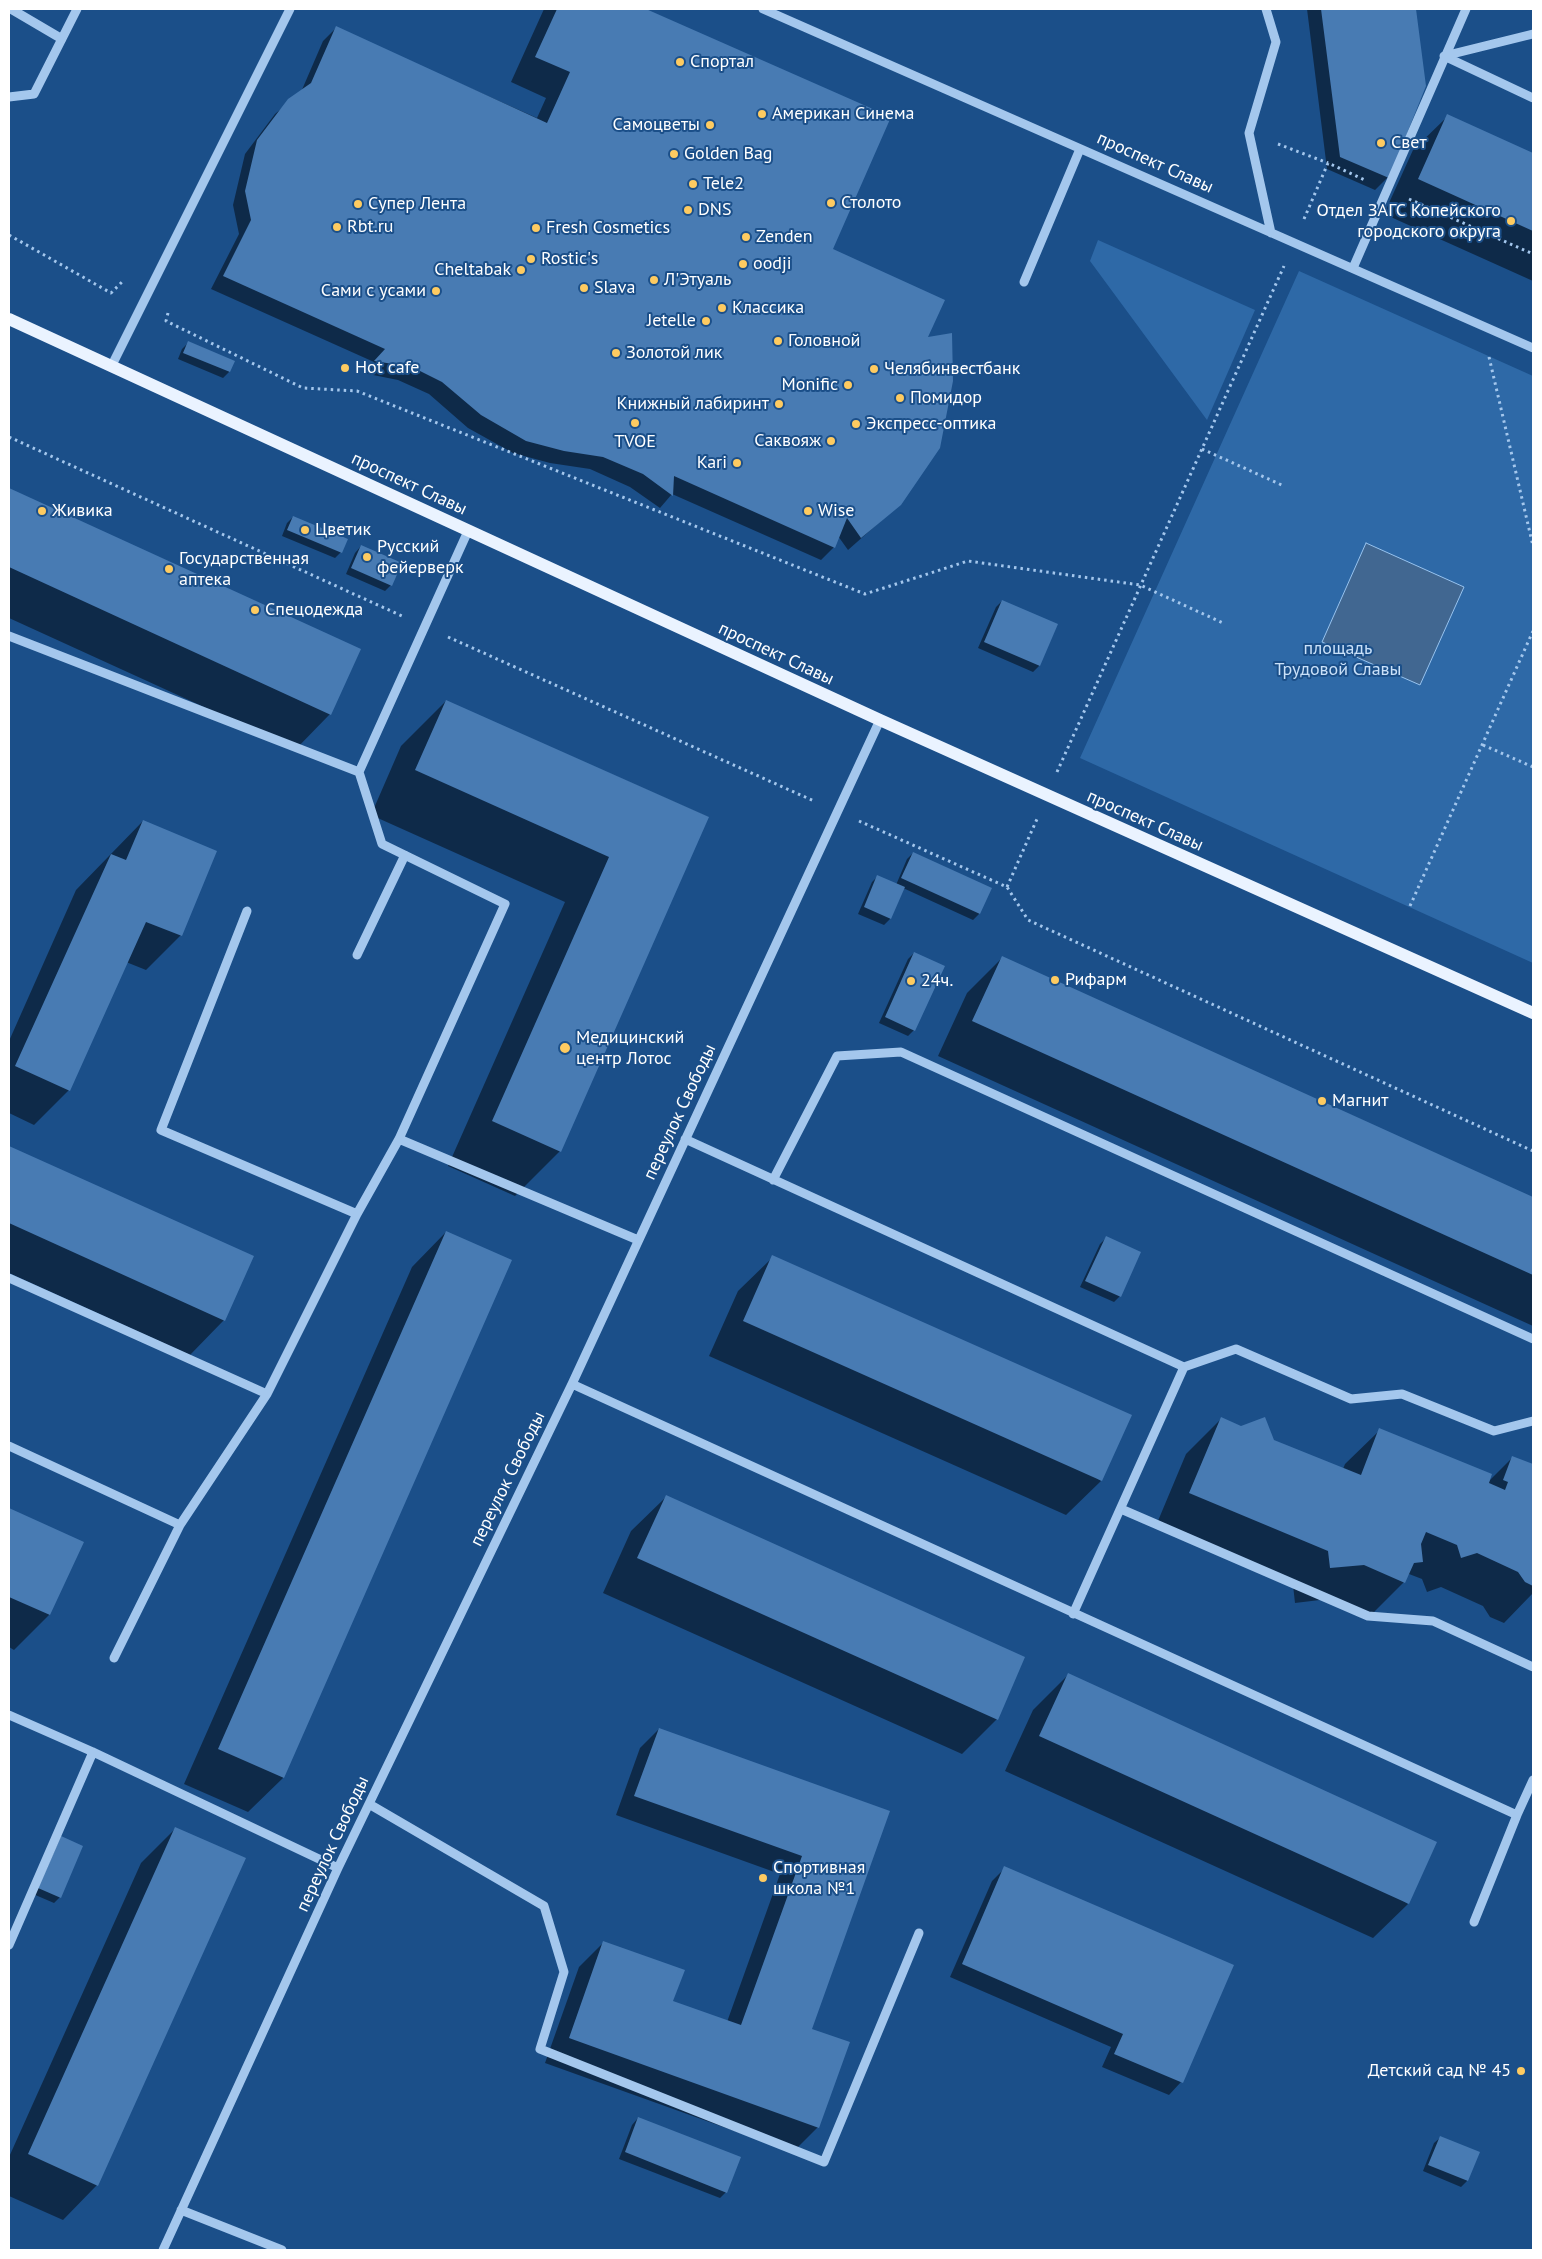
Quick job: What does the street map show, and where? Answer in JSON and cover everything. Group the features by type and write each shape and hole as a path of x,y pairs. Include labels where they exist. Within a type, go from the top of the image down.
{"main road":[{"name":"проспект Славы","path":"9,318 111,367 222,416 1046,796 1533,1013"}],"street":[{"path":"11,9 62,39"},
{"path":"9,97 34,94 77,9"},
{"path":"111,367 290,9"},
{"name":"проспект Славы","path":"763,9 1533,348"},
{"path":"1266,9 1276,42 1249,133 1271,233"},
{"path":"1353,268 1466,9"},
{"path":"1444,56 1533,34"},
{"path":"1444,56 1533,98"},
{"path":"1024,282 1080,149"},
{"path":"114,1658 180,1525 267,1394 357,1214 399,1139 505,904 382,844 359,772 468,531"},
{"path":"9,636 359,772"},
{"name":"переулок Свободы","path":"163,2250 338,1868 572,1384 880,720"},
{"path":"357,955 405,855"},
{"path":"247,911 161,1130 357,1214"},
{"path":"773,1180 837,1056 901,1052 1533,1339"},
{"path":"399,1139 638,1240"},
{"path":"685,1140 1184,1367 1236,1349 1351,1399 1402,1394 1494,1431 1533,1422"},
{"path":"9,1278 267,1394"},
{"path":"1073,1614 1184,1367"},
{"path":"572,1384 1517,1815"},
{"path":"9,1446 180,1525"},
{"path":"1121,1509 1368,1616 1433,1621 1533,1667"},
{"path":"9,1715 93,1752 338,1868"},
{"path":"9,1945 93,1752"},
{"path":"1474,1922 1533,1780"},
{"path":"369,1804 544,1906 564,1972 540,2049 824,2162 919,1933"},
{"path":"182,2210 282,2250"}],"path":[{"path":"1249,133 1328,163"},
{"path":"9,235 111,293 131,273"},
{"path":"1007,887 1140,585 1294,244"},
{"path":"169,311 166,320 303,388 357,391 865,594 968,561 1140,585 1223,623"},
{"path":"1488,356 1533,546"},
{"path":"1202,449 1284,486"},
{"path":"1410,906 1533,631"},
{"path":"1483,745 1533,767"},
{"path":"838,812 1007,887 1028,920 1533,1151"}],"green space":[{"path":"1098,240 1255,310 1207,420 1090,261"},
{"name":"площадь Трудовой Славы","path":"1299,271 1533,376 1533,963 1080,758"}],"shaded area":[{"path":"1366,543 1464,587 1420,685 1322,642"}],"building":[{"name":"Slava","path":"557,9 646,9 891,117 833,249 945,300 928,337 952,333 953,381 940,448 901,505 861,538 847,518 835,548 674,476 673,496 643,474 603,457 564,451 526,441 481,415 442,382 412,367 374,361 385,349 223,276 251,220 245,191 257,140 288,99 311,83 336,26 547,123 570,72 535,57"},
{"path":"1321,9 1416,9 1426,86 1389,178 1340,157"},
{"path":"1447,114 1533,153 1533,231 1418,179"},
{"path":"188,341 235,361 230,372 183,353"},
{"path":"9,488 361,649 331,715 9,567"},
{"path":"293,516 348,539 342,553 287,530"},
{"path":"361,545 402,563 392,586 351,568"},
{"path":"1002,600 1058,624 1040,666 984,642"},
{"path":"446,700 709,817 561,1152 492,1121 609,857 415,770"},
{"path":"143,820 217,851 182,936 146,922 70,1091 15,1066 111,854 126,860"},
{"path":"913,852 992,888 980,914 901,878"},
{"path":"877,875 905,887 891,919 864,907"},
{"path":"914,952 945,966 915,1031 885,1017"},
{"path":"1002,956 1533,1197 1533,1275 972,1021"},
{"path":"9,1146 254,1256 225,1321 9,1223"},
{"path":"446,1231 512,1260 284,1778 218,1749"},
{"path":"1106,1236 1141,1252 1121,1297 1085,1281"},
{"path":"772,1255 1132,1415 1102,1481 743,1321"},
{"path":"1221,1417 1241,1426 1265,1417 1274,1440 1361,1475 1379,1428 1492,1474 1489,1483 1505,1490 1508,1482 1503,1480 1512,1456 1533,1464 1533,1586 1525,1582 1518,1572 1477,1553 1461,1558 1457,1545 1426,1532 1421,1544 1423,1562 1414,1563 1405,1583 1364,1565 1330,1568 1328,1551 1189,1493"},
{"path":"666,1495 1025,1657 998,1720 637,1558"},
{"path":"9,1508 84,1542 50,1615 9,1597"},
{"path":"1068,1673 1437,1842 1409,1904 1039,1736"},
{"path":"659,1728 890,1811 812,2029 850,2042 819,2128 569,2038 603,1941 685,1970 673,2001 741,2025 802,1856 634,1796"},
{"path":"175,1827 246,1858 98,2186 28,2154"},
{"path":"61,1836 83,1846 61,1898 38,1888"},
{"path":"1004,1866 1234,1965 1183,2083 1114,2054 1123,2034 962,1964"},
{"path":"638,2117 741,2157 727,2193 625,2152"},
{"path":"1440,2136 1480,2152 1468,2181 1428,2165"}],"place":[{"name":"Спортал","path":"680,62"},
{"name":"Американ Синема","path":"762,114"},
{"name":"Самоцветы","path":"710,125"},
{"name":"Свет","path":"1381,143"},
{"name":"Golden Bag","path":"674,154"},
{"name":"Tele2","path":"693,184"},
{"name":"Столото","path":"831,203"},
{"name":"Супер Лента","path":"358,204"},
{"name":"DNS","path":"688,210"},
{"name":"Отдел ЗАГС Копейского городского округа","path":"1511,221"},
{"name":"Rbt.ru","path":"337,227"},
{"name":"Fresh Cosmetics","path":"536,228"},
{"name":"Zenden","path":"746,237"},
{"name":"Rostiс's","path":"531,259"},
{"name":"oodji","path":"743,264"},
{"name":"Cheltabak","path":"521,270"},
{"name":"Л'Этуаль","path":"654,280"},
{"name":"Slava","path":"584,288"},
{"name":"Сами с усами","path":"436,291"},
{"name":"Классика","path":"722,308"},
{"name":"Jetelle","path":"706,321"},
{"name":"Головной","path":"778,341"},
{"name":"Золотой лик","path":"616,353"},
{"name":"Hot cafe","path":"345,368"},
{"name":"Челябинвестбанк","path":"874,369"},
{"name":"Monific","path":"848,385"},
{"name":"Помидор","path":"900,398"},
{"name":"Книжный лабиринт","path":"779,404"},
{"name":"TVOE","path":"635,423"},
{"name":"Экспресс-оптика","path":"856,424"},
{"name":"Саквояж","path":"831,441"},
{"name":"Kari","path":"737,463"},
{"name":"Живика","path":"42,511"},
{"name":"Wise","path":"808,511"},
{"name":"Цветик","path":"305,530"},
{"name":"Русский фейерверк","path":"367,557"},
{"name":"Государственная аптека","path":"169,569"},
{"name":"Спецодежда","path":"255,610"},
{"name":"Рифарм","path":"1055,980"},
{"name":"24ч.","path":"911,981"},
{"name":"Медицинский центр Лотос","path":"565,1048"},
{"name":"Магнит","path":"1322,1101"},
{"name":"Спортивная школа №1","path":"763,1878"},
{"name":"Детский сад № 45","path":"1521,2071"}]}
